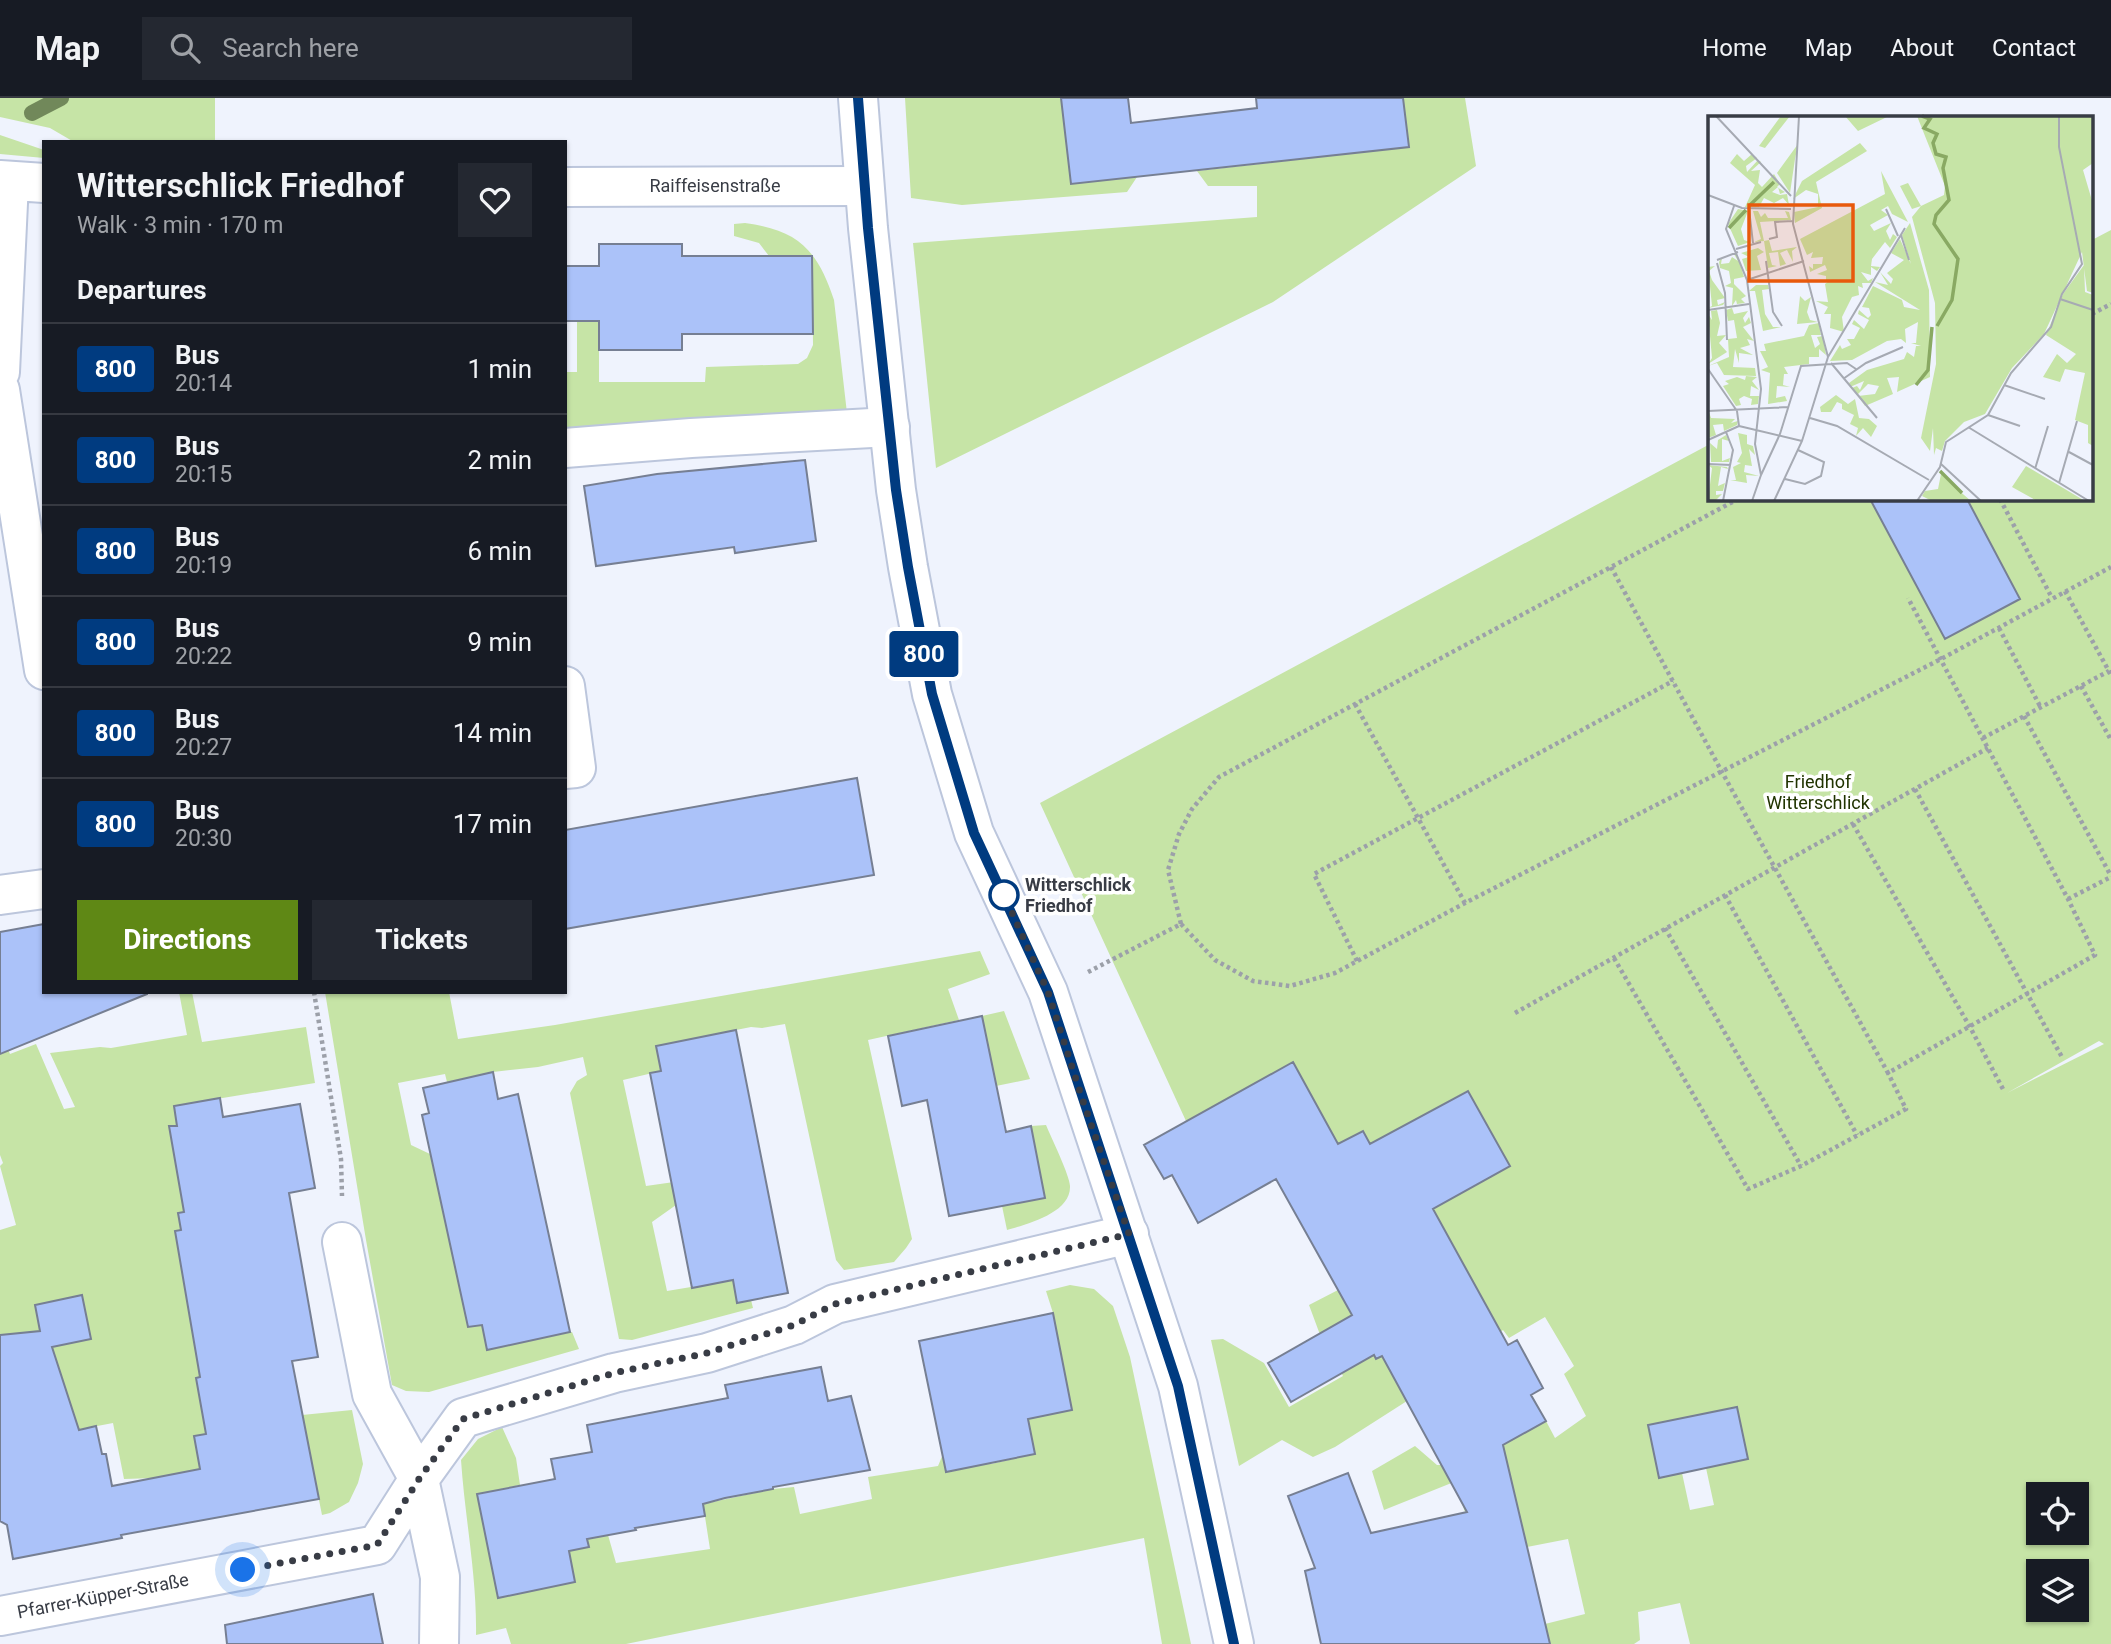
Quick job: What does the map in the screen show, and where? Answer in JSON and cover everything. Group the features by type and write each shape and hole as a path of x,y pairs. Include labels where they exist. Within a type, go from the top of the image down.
{"street":[{"path":"858,98 864,186 896,490 932,694 974,833 1048,992 1178,1386 1234,1644"},
{"path":"0,372 18,182"},
{"name":"Raiffeisenstraße","path":"567,187 864,186"},
{"path":"0,390 42,657"},
{"path":"567,448 890,427"},
{"path":"567,701 576,768 567,769"},
{"path":"0,895 42,889"},
{"name":"Pfarrer-Küpper-Straße","path":"0,1616 377,1545 419,1479 463,1419 614,1373 707,1353 794,1325 835,1304 1129,1234"},
{"path":"342,1242 373,1394 419,1479 440,1577 439,1644"}],"path":[{"path":"2094,313 2111,304"},
{"path":"1736,500 1219,777 1192,809 1179,834 1168,870 1181,924 1215,960 1253,981 1290,986 1335,973 1465,903 1941,659 2111,566"},
{"path":"2001,500 2052,598"},
{"path":"1611,567 1906,1109 1801,1166 1748,1189 1614,958"},
{"path":"1983,738 2110,673 2065,591"},
{"path":"1888,1073 2095,955 1908,598"},
{"path":"1999,628 2041,708"},
{"path":"1357,961 1314,874 1673,681"},
{"path":"2081,686 2111,740"},
{"path":"1355,704 1465,903"},
{"path":"2024,716 2111,877 2068,899"},
{"path":"1515,1013 1988,748"},
{"path":"1915,789 2063,1059"},
{"path":"1853,824 2004,1091"},
{"path":"1725,895 1857,1135"},
{"path":"1048,992 1181,924"},
{"path":"1665,928 1801,1166"},
{"path":"314,994 341,1160 342,1242"}],"green space":[{"path":"0,98 215,98 215,140 71,140 50,128 0,117"},
{"path":"905,98 1061,98 1071,184 1137,177 1127,192 962,205 911,198"},
{"path":"1403,98 1465,98 1476,166 1273,302 936,468 913,243 1257,217 1257,186 1208,186 1197,171 1408,147"},
{"path":"0,135 42,149 42,158 0,154"},
{"path":"734,224 763,226 792,237 803,245 820,267 834,300 848,422 567,436 567,372 577,372 577,321 599,321 599,382 705,382 706,367 798,364 807,358 813,345 812,257 769,256 759,243 734,236"},
{"name":"Friedhof Witterschlick","path":"2111,230 2111,1644 1690,1644 1680,1603 1638,1612 1640,1640 1634,1644 1550,1644 1545,1624 1585,1614 1568,1539 1527,1547 1516,1500 1465,1512 1454,1482 1384,1510 1372,1471 1415,1446 1437,1465 1461,1465 1546,1421 1555,1438 1586,1416 1564,1374 1574,1366 1545,1317 1509,1338 1503,1330 1421,1392 1335,1447 1313,1457 1282,1440 1239,1466 1211,1340 1223,1339 1264,1363 1289,1407 1343,1376 1319,1332 1309,1305 1338,1290 1376,1359 1483,1301 1433,1209 1509,1166 1467,1091 1370,1144 1362,1131 1260,1186 1293,1063 1186,1121 1040,803 1708,445 1708,500 2094,500 2094,239","holes":["2099,1041 2104,1044 2007,1093","1737,1407 1748,1459 1706,1468 1714,1505 1690,1510 1682,1473 1659,1477 1648,1426"]},
{"path":"980,951 990,974 948,989 959,1020 868,1040 912,1239 894,1262 844,1270 836,1260 785,1024 751,1027 656,1046 661,1071 623,1080 646,1186 674,1182 676,1205 652,1222 667,1291 733,1280 737,1303 751,1300 753,1308 632,1340 619,1339 570,1093 577,1081 587,1075 583,1057 447,1082 445,1074 398,1083 411,1145 430,1154 468,1327 482,1325 488,1350 572,1332 579,1349 429,1392 406,1391 392,1385 325,994 449,994 458,1039 555,1025"},
{"path":"179,994 192,994 202,1042 306,1027 315,1083 174,1106 177,1126 169,1127 184,1212 178,1213 182,1230 175,1231 200,1377 196,1378 247,1425 194,1436 201,1476 157,1485 155,1478 124,1479 113,1423 45,1436 0,1439 0,1230 16,1225 0,1166 3,1163 0,1155 0,1030 10,1054 36,1044 64,1109 75,1107 50,1053 111,1048 187,1035"},
{"path":"1004,1011 1030,1079 996,1086 982,1016"},
{"path":"1046,1125 1067,1174 1070,1186 1068,1195 1056,1210 1046,1216 1007,1230 1002,1206 1031,1126"},
{"path":"1070,1285 1094,1289 1113,1306 1130,1357 1191,1644 1162,1644 1144,1538 626,1644 511,1644 506,1628 476,1635 475,1591 461,1460 478,1439 502,1427 516,1458 520,1485 478,1494 569,1551 589,1547 584,1528 608,1535 616,1563 710,1549 703,1504 794,1487 800,1514 872,1499 868,1477 938,1466 943,1454 986,1445 991,1464 1035,1454 1028,1419 1072,1409 1053,1313 1046,1291"},
{"path":"352,1410 363,1464 358,1483 349,1502 322,1515 302,1415"}],"building":[{"path":"1061,98 1128,98 1131,123 1257,108 1256,98 1403,98 1409,147 1071,184"},
{"path":"599,244 682,244 682,256 812,256 813,334 682,334 682,350 599,350 599,321 567,321 567,266 599,266"},
{"path":"805,460 816,541 735,553 734,547 596,566 584,486 657,474"},
{"path":"1871,500 1968,500 2020,599 1945,639"},
{"path":"857,778 874,875 567,929 567,830"},
{"path":"42,924 42,994 147,994 0,1054 0,932"},
{"path":"982,1016 1006,1132 1031,1126 1045,1198 949,1216 927,1100 902,1106 888,1036"},
{"path":"736,1030 788,1293 737,1303 733,1280 692,1288 650,1073 661,1071 656,1046"},
{"path":"1293,1062 1338,1144 1363,1131 1370,1144 1468,1091 1510,1166 1433,1209 1508,1345 1517,1340 1543,1388 1531,1395 1546,1421 1503,1445 1550,1644 1321,1644 1305,1571 1315,1568 1288,1496 1348,1473 1371,1533 1467,1512 1382,1356 1376,1359 1374,1355 1291,1402 1268,1363 1352,1315 1276,1179 1198,1223 1172,1175 1164,1179 1144,1145"},
{"path":"493,1072 498,1099 518,1094 570,1332 487,1350 482,1325 468,1327 422,1115 429,1113 423,1088"},
{"path":"220,1098 223,1117 300,1104 315,1188 289,1193 318,1357 292,1361 319,1499 121,1535 122,1538 13,1559 7,1525 0,1521 0,1335 40,1331 35,1305 82,1295 91,1339 52,1347 79,1430 96,1426 102,1454 106,1454 112,1486 200,1469 194,1436 206,1434 196,1378 200,1377 175,1231 181,1230 178,1213 184,1212 169,1126 177,1126 174,1106"},
{"path":"1053,1313 1072,1410 1028,1419 1035,1454 946,1472 919,1341"},
{"path":"821,1367 828,1401 851,1396 870,1470 725,1498 703,1504 705,1516 587,1539 589,1547 569,1551 575,1582 498,1598 477,1494 555,1479 551,1459 592,1452 587,1425 728,1398 725,1385"},
{"path":"1737,1407 1748,1459 1659,1478 1648,1425"},
{"path":"373,1594 383,1644 227,1644 225,1625"}],"waterway":[{"path":"32,113 61,98"}],"bus line":[{"name":"800","path":"858,98 868,228 896,490 932,694 974,833 1048,992 1178,1386 1234,1644"}],"place":[{"name":"Witterschlick Friedhof","path":"1004,895"}],"route":[{"path":"243,1570 377,1545 419,1479 463,1419 614,1373 707,1353 794,1325 835,1304 1129,1234 1048,992 1003,893 1004,895"}]}
